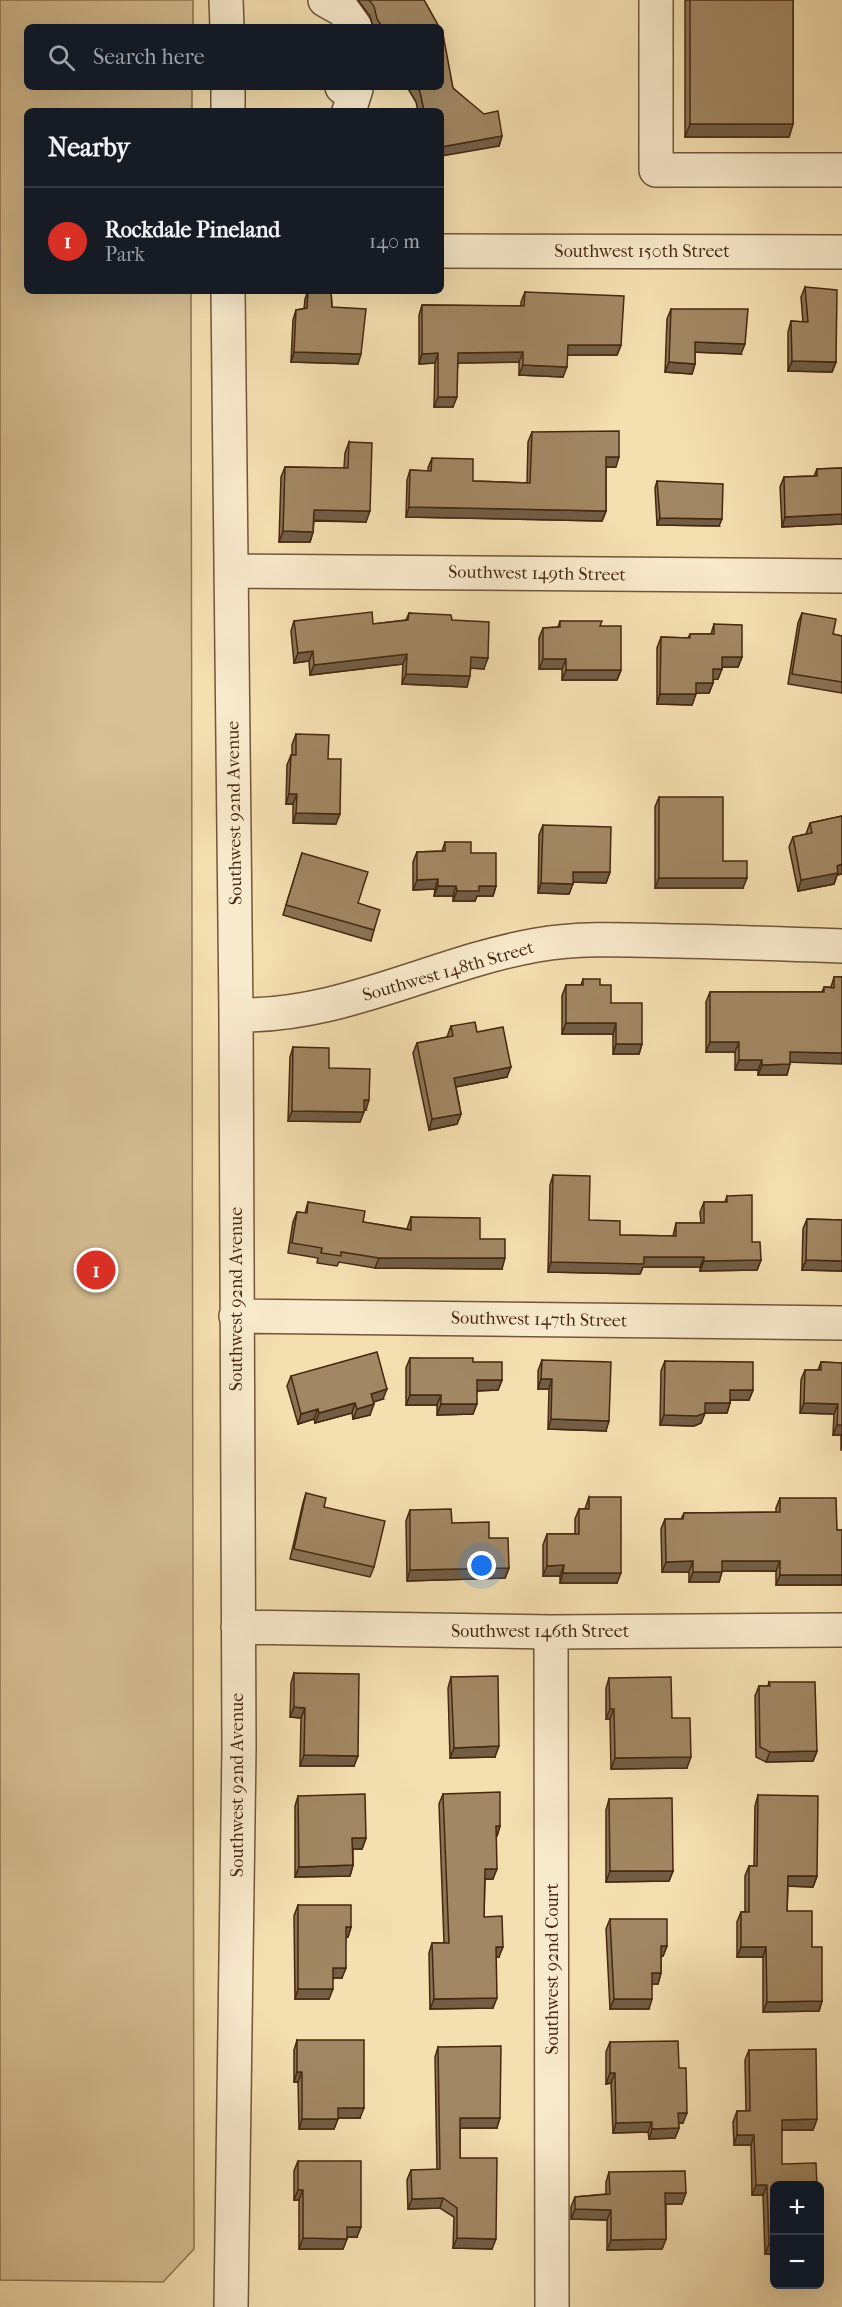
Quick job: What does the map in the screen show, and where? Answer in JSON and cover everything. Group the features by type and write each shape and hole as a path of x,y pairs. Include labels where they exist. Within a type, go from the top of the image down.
{"street":[{"path":"226,0 227,24"},
{"path":"325,0 343,10 353,24"},
{"path":"656,0 656,170 842,170"},
{"path":"228,90 228,108"},
{"name":"Southwest 150th Street","path":"444,251 842,252"},
{"name":"Southwest 92nd Avenue","path":"228,294 236,1015 239,1748 231,2307"},
{"name":"Southwest 149th Street","path":"232,570 842,576"},
{"name":"Southwest 148th Street","path":"236,1015 269,1016 342,1001 504,952 562,942 630,940 842,946"},
{"name":"Southwest 147th Street","path":"236,1316 842,1323"},
{"name":"Southwest 146th Street","path":"238,1627 551,1632 842,1630"},
{"name":"Southwest 92nd Court","path":"551,1632 552,2307"}],"shaded area":[{"path":"0,0 193,0 193,24 24,24 24,90 192,90 192,108 24,108 24,294 191,294 194,2249 163,2282 0,2280"}],"building":[{"path":"369,0 424,0 437,24 380,24 374,6"},
{"path":"690,0 793,0 793,124 690,124"},
{"path":"444,39 453,88 484,114 498,111 502,136 444,146 444,108 423,108 419,90 444,90"},
{"path":"805,287 837,290 836,362 792,361 791,321 808,322"},
{"path":"525,292 624,296 621,345 568,345 567,367 523,365 523,352 458,353 457,397 438,397 438,353 422,354 422,305 524,306"},
{"path":"308,294 331,294 332,307 366,309 361,354 294,352 296,310 307,308"},
{"path":"671,309 748,309 745,344 695,342 695,364 669,362"},
{"path":"619,431 619,457 606,457 606,511 409,507 410,470 431,471 432,458 473,459 473,481 530,483 532,432"},
{"path":"349,442 372,443 370,511 314,510 313,532 283,531 285,467 348,468"},
{"path":"842,468 842,514 785,517 784,477 817,476 817,469"},
{"path":"657,481 723,484 722,519 660,518"},
{"path":"372,612 373,624 408,620 409,613 451,615 452,620 489,622 488,658 471,657 470,676 406,674 407,654 314,665 313,651 298,653 294,621"},
{"path":"802,613 836,619 833,634 842,636 842,682 792,674"},
{"path":"560,621 602,621 600,626 621,626 621,670 566,670 566,659 543,659 543,628 560,627"},
{"path":"714,624 742,625 742,657 722,657 722,669 713,669 713,683 696,683 696,694 660,694 661,637 690,638 690,634 714,634"},
{"path":"296,734 329,735 328,759 341,759 340,814 296,813 297,794 289,794 291,755 296,755"},
{"path":"659,797 723,797 723,861 747,861 747,878 659,878"},
{"path":"842,816 842,864 837,866 838,873 801,880 793,837 812,833 810,823"},
{"path":"543,825 611,827 610,872 573,872 573,884 541,883"},
{"path":"445,842 471,842 471,853 496,853 496,886 479,886 479,891 457,891 456,886 438,886 438,879 417,880 417,852 445,851"},
{"path":"302,853 368,872 358,903 380,910 374,930 286,905"},
{"path":"834,977 842,977 842,1053 790,1052 790,1064 762,1065 762,1060 739,1060 739,1042 710,1042 710,992 824,992 824,987 834,988"},
{"path":"583,979 600,979 600,985 611,985 611,1003 642,1003 642,1044 616,1044 616,1023 566,1023 566,985 583,985"},
{"path":"475,1022 477,1032 503,1027 511,1067 454,1078 461,1114 432,1119 417,1043 453,1036 451,1026"},
{"path":"293,1047 329,1048 329,1068 370,1069 369,1100 364,1100 364,1112 292,1111"},
{"path":"553,1175 590,1176 589,1220 620,1221 620,1235 676,1236 676,1223 704,1223 704,1202 727,1202 727,1196 752,1195 752,1242 760,1242 761,1260 704,1261 704,1257 644,1257 644,1264 551,1262"},
{"path":"308,1202 365,1211 363,1222 411,1230 411,1217 480,1218 480,1239 505,1239 505,1258 379,1258 341,1252 341,1256 321,1253 322,1248 292,1243 297,1212 307,1213"},
{"path":"807,1219 842,1220 842,1261 806,1260"},
{"path":"377,1352 387,1389 371,1394 374,1404 357,1409 355,1403 319,1413 318,1409 301,1414 291,1376"},
{"path":"410,1358 473,1358 473,1362 502,1362 502,1380 477,1380 477,1404 441,1404 441,1395 410,1395"},
{"path":"542,1360 611,1362 609,1421 551,1419 552,1379 541,1379"},
{"path":"665,1361 753,1362 753,1390 730,1390 730,1403 705,1403 705,1413 697,1416 664,1415"},
{"path":"821,1362 842,1363 842,1425 837,1425 838,1404 804,1403 805,1370 821,1370"},
{"path":"306,1493 326,1498 324,1507 385,1521 374,1567 294,1549"},
{"path":"589,1497 621,1497 621,1573 563,1573 564,1565 547,1566 547,1534 579,1534 579,1509 589,1509"},
{"path":"780,1498 836,1498 837,1530 842,1530 842,1575 780,1575 780,1561 722,1561 722,1572 693,1572 693,1561 666,1562 665,1519 683,1519 684,1513 780,1512"},
{"path":"451,1509 452,1523 489,1522 489,1538 508,1538 509,1568 410,1570 410,1510"},
{"path":"294,1673 359,1674 358,1756 304,1755 305,1708 294,1707"},
{"path":"498,1676 499,1746 454,1748 451,1677"},
{"path":"671,1677 672,1718 690,1718 691,1757 615,1758 614,1709 610,1709 609,1678"},
{"path":"769,1682 815,1682 817,1751 770,1752 760,1747 759,1686 770,1686"},
{"path":"500,1792 500,1826 496,1826 497,1869 485,1869 484,1917 502,1916 503,1947 496,1947 497,1998 434,1999 432,1943 449,1943 443,1794"},
{"path":"365,1794 366,1838 352,1838 353,1865 299,1867 298,1796"},
{"path":"758,1795 818,1796 817,1876 788,1876 787,1911 812,1911 812,1947 822,1947 822,2001 767,2002 766,1947 741,1947 741,1912 749,1912 749,1866 757,1866"},
{"path":"672,1798 673,1871 610,1871 609,1799"},
{"path":"298,1905 351,1905 351,1927 346,1927 346,1968 333,1968 333,1989 298,1989"},
{"path":"610,1919 667,1919 667,1946 661,1946 661,1973 652,1973 652,1999 614,1999"},
{"path":"297,2040 364,2040 364,2108 338,2108 338,2119 302,2119 302,2072 297,2072"},
{"path":"678,2041 679,2068 686,2068 687,2113 678,2113 679,2128 652,2129 652,2122 616,2123 615,2073 610,2073 610,2042"},
{"path":"501,2046 500,2118 460,2118 460,2158 497,2158 496,2239 457,2238 457,2208 443,2198 412,2199 411,2170 440,2169 438,2047"},
{"path":"816,2049 817,2119 782,2120 782,2164 816,2163 817,2181 770,2181 770,2244 767,2185 756,2185 754,2135 737,2135 737,2111 750,2111 749,2050"},
{"path":"298,2161 361,2161 361,2227 347,2227 347,2239 303,2238 303,2190 298,2190"},
{"path":"685,2171 686,2193 665,2193 666,2239 611,2240 611,2210 575,2209 575,2197 610,2194 609,2172"}],"place":[{"name":"Rockdale Pineland","path":"96,1270"}]}
